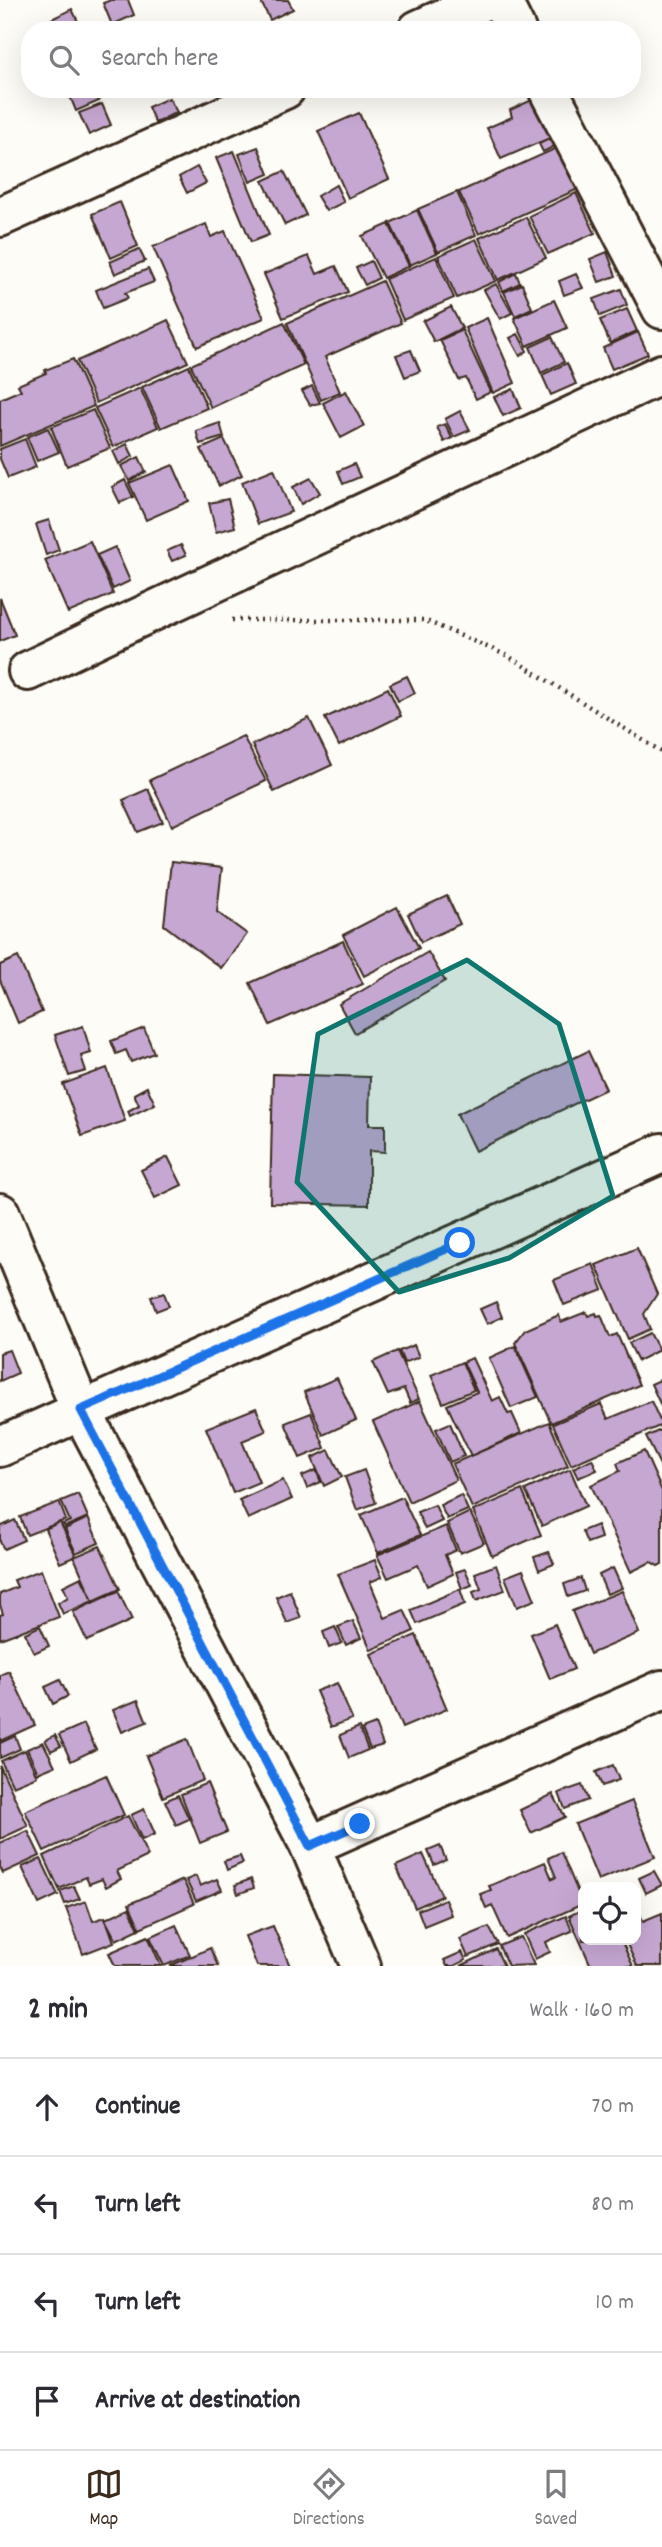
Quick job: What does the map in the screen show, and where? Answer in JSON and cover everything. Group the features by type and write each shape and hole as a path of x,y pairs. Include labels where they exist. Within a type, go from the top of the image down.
{"street":[{"path":"438,21 485,0"},
{"path":"501,0 512,21"},
{"path":"0,217 265,98"},
{"path":"553,98 662,309"},
{"path":"28,671 662,374"},
{"path":"0,1447 662,1153"},
{"path":"0,1213 81,1410 310,1846 361,1966"},
{"path":"310,1846 662,1690"}],"path":[{"path":"230,620 424,620 508,656 662,752"}],"highlighted area":[{"path":"467,960 559,1024 613,1196 509,1258 399,1292 297,1182 318,1034"}],"building":[{"path":"128,0 134,15 121,21 110,21 103,3"},
{"path":"260,0 288,0 293,9 270,20"},
{"path":"72,9 78,21 47,21"},
{"path":"71,98 98,98 99,101 76,111"},
{"path":"169,98 177,112 155,123 148,107"},
{"path":"534,99 552,137 501,159 487,128 512,117 510,110"},
{"path":"102,104 111,125 89,135 79,113"},
{"path":"359,113 389,179 348,198 318,131"},
{"path":"553,137 557,145 543,152 539,144"},
{"path":"258,147 269,174 250,182 239,154"},
{"path":"559,147 578,189 479,234 459,192"},
{"path":"234,151 269,235 251,242 216,158"},
{"path":"197,167 206,183 187,193 179,177"},
{"path":"284,171 306,215 285,225 263,181"},
{"path":"336,185 344,202 326,211 317,196"},
{"path":"457,192 476,235 438,252 418,209"},
{"path":"576,193 595,233 548,254 529,216"},
{"path":"120,202 138,246 111,258 92,214"},
{"path":"417,210 437,253 410,265 390,223"},
{"path":"526,217 546,258 498,280 479,238"},
{"path":"206,224 211,237 225,231 264,318 197,347 153,247"},
{"path":"389,224 409,266 383,278 362,236"},
{"path":"476,239 496,281 457,298 438,256"},
{"path":"139,249 145,261 115,274 110,262"},
{"path":"607,252 616,276 599,282 590,259"},
{"path":"309,256 317,274 336,266 348,292 283,318 264,274"},
{"path":"436,257 454,298 403,320 385,279"},
{"path":"371,261 379,278 365,285 356,268"},
{"path":"148,269 154,282 125,293 128,298 103,308 96,290"},
{"path":"516,273 520,283 503,291 499,282"},
{"path":"576,274 583,288 564,295 559,281"},
{"path":"382,281 401,323 325,357 340,392 321,400 287,323"},
{"path":"496,284 512,313 500,319 484,290"},
{"path":"522,284 532,308 515,316 504,292"},
{"path":"621,289 627,305 600,316 594,299"},
{"path":"554,300 567,328 527,346 514,318"},
{"path":"451,307 462,328 434,342 423,321"},
{"path":"627,309 637,331 610,343 600,320"},
{"path":"487,318 515,383 493,393 465,328"},
{"path":"168,320 188,362 96,403 77,361"},
{"path":"284,322 304,365 211,408 191,365"},
{"path":"462,330 491,392 476,399 466,378 459,380 440,340"},
{"path":"638,332 648,354 612,369 603,348"},
{"path":"518,334 527,351 520,356 510,338"},
{"path":"552,337 564,362 541,373 530,347"},
{"path":"411,350 420,371 405,377 396,355"},
{"path":"73,359 94,406 0,446 0,399 21,390 18,385 46,373 45,370"},
{"path":"567,363 576,384 551,395 542,375"},
{"path":"189,366 207,408 161,428 142,387"},
{"path":"312,386 320,403 310,405 302,391"},
{"path":"140,388 158,427 113,447 95,408"},
{"path":"513,389 521,408 503,416 494,397"},
{"path":"346,391 364,426 341,438 323,403"},
{"path":"93,410 110,448 67,466 51,427"},
{"path":"460,411 470,430 454,437 445,419"},
{"path":"220,423 224,437 200,444 196,431"},
{"path":"445,424 452,438 444,442 437,427"},
{"path":"48,428 59,452 37,461 27,437"},
{"path":"25,439 36,467 8,478 0,459 0,449"},
{"path":"224,439 242,475 219,486 201,449"},
{"path":"127,444 133,456 119,464 113,451"},
{"path":"139,457 146,472 129,481 121,466"},
{"path":"354,464 360,477 343,484 338,471"},
{"path":"173,465 189,501 146,520 129,483"},
{"path":"274,469 291,512 258,524 242,482"},
{"path":"311,478 320,493 301,504 293,487"},
{"path":"125,480 133,497 120,503 112,487"},
{"path":"228,499 235,527 216,532 209,503"},
{"path":"49,520 59,550 46,555 36,524"},
{"path":"90,541 113,594 68,613 45,560"},
{"path":"181,545 186,555 172,561 167,551"},
{"path":"115,547 130,581 113,589 97,555"},
{"path":"0,598 15,635 0,641"},
{"path":"407,676 415,693 398,701 390,684"},
{"path":"388,688 401,716 339,746 325,718"},
{"path":"309,718 332,765 274,792 252,745"},
{"path":"243,736 266,781 172,826 150,780"},
{"path":"148,789 163,822 138,832 123,800"},
{"path":"171,862 222,868 217,912 247,934 221,968 164,925"},
{"path":"447,896 460,924 421,942 408,914"},
{"path":"397,907 419,948 364,976 343,935"},
{"path":"343,941 363,984 270,1025 250,983"},
{"path":"428,952 445,981 355,1033 339,1004"},
{"path":"18,957 42,1012 18,1023 0,980 0,965"},
{"path":"83,1026 91,1053 81,1056 86,1071 69,1076 55,1035"},
{"path":"144,1028 154,1053 131,1062 126,1050 116,1054 111,1041"},
{"path":"588,1051 606,1089 475,1151 457,1114"},
{"path":"107,1068 125,1121 82,1136 63,1084"},
{"path":"273,1074 370,1077 369,1125 385,1125 385,1152 369,1151 369,1205 270,1203"},
{"path":"147,1087 155,1104 130,1116 128,1111 139,1105 134,1094"},
{"path":"168,1157 182,1185 155,1198 141,1170"},
{"path":"637,1248 657,1294 644,1314 650,1329 628,1339 596,1265"},
{"path":"593,1264 603,1290 564,1305 554,1280"},
{"path":"164,1293 169,1306 156,1311 151,1297"},
{"path":"496,1302 502,1317 487,1324 480,1309"},
{"path":"586,1312 588,1316 596,1313 597,1316 601,1315 610,1337 617,1334 639,1385 551,1423 515,1343 525,1330 559,1315 561,1322"},
{"path":"650,1333 659,1350 638,1361 629,1343"},
{"path":"414,1345 419,1357 404,1363 399,1351"},
{"path":"515,1346 538,1397 511,1408 489,1358"},
{"path":"9,1350 18,1373 0,1381 0,1353"},
{"path":"397,1351 419,1399 410,1403 404,1389 388,1395 373,1362"},
{"path":"472,1358 492,1401 500,1397 508,1414 512,1413 521,1433 471,1456 447,1405 477,1392 463,1362"},
{"path":"462,1362 474,1390 443,1403 431,1375"},
{"path":"337,1378 356,1420 323,1435 304,1392"},
{"path":"662,1379 662,1408 651,1384"},
{"path":"420,1401 456,1480 409,1502 373,1422"},
{"path":"651,1401 662,1425 571,1465 553,1424 601,1404 608,1419"},
{"path":"256,1408 266,1431 242,1441 259,1482 233,1493 206,1428"},
{"path":"311,1413 325,1448 300,1458 285,1423"},
{"path":"549,1422 568,1466 472,1508 452,1464"},
{"path":"450,1423 464,1456 450,1462 436,1429"},
{"path":"662,1429 662,1469 646,1437"},
{"path":"329,1450 342,1477 324,1486 312,1458"},
{"path":"644,1451 662,1491 662,1564 658,1566 651,1562 631,1572 591,1485 620,1471 617,1463"},
{"path":"592,1459 597,1470 578,1478 573,1468"},
{"path":"570,1469 586,1506 542,1526 525,1490"},
{"path":"316,1470 321,1482 307,1488 302,1476"},
{"path":"364,1470 376,1503 357,1510 345,1477"},
{"path":"283,1480 292,1499 248,1519 239,1500"},
{"path":"522,1490 541,1535 492,1556 473,1511"},
{"path":"78,1494 88,1517 65,1527 63,1524 70,1521 61,1501"},
{"path":"461,1495 468,1510 447,1519 440,1505"},
{"path":"402,1497 420,1535 378,1553 361,1515"},
{"path":"59,1502 66,1520 27,1535 20,1517"},
{"path":"435,1505 442,1521 425,1529 417,1512"},
{"path":"470,1512 484,1543 460,1553 447,1523"},
{"path":"88,1518 99,1543 76,1553 65,1529"},
{"path":"15,1520 24,1540 4,1549 0,1542 0,1527"},
{"path":"60,1522 76,1556 60,1563 45,1529"},
{"path":"597,1525 601,1538 587,1543 582,1531"},
{"path":"446,1526 456,1550 445,1555 453,1574 427,1586 418,1565 388,1578 377,1555"},
{"path":"100,1546 120,1589 93,1601 74,1557"},
{"path":"549,1552 554,1564 539,1570 534,1557"},
{"path":"375,1560 382,1577 370,1582 385,1618 404,1610 414,1631 371,1650 338,1574"},
{"path":"496,1565 505,1590 476,1601 473,1592 481,1589 475,1573"},
{"path":"613,1568 622,1588 607,1594 599,1575"},
{"path":"465,1569 472,1585 462,1589 456,1572"},
{"path":"41,1570 59,1617 0,1639 0,1615 3,1614 0,1594 17,1587 14,1580"},
{"path":"523,1570 535,1600 517,1607 505,1577"},
{"path":"81,1577 93,1601 63,1614 58,1603 68,1597 63,1586"},
{"path":"581,1578 585,1591 568,1597 564,1584"},
{"path":"460,1589 465,1604 417,1624 411,1610"},
{"path":"118,1591 132,1620 87,1641 73,1612"},
{"path":"290,1591 301,1618 287,1623 276,1597"},
{"path":"622,1591 639,1633 590,1654 572,1611"},
{"path":"353,1621 361,1638 346,1645 338,1627"},
{"path":"555,1624 574,1669 550,1679 531,1634"},
{"path":"40,1626 49,1646 34,1653 25,1633"},
{"path":"335,1627 342,1643 329,1648 323,1632"},
{"path":"416,1635 447,1709 402,1728 371,1654"},
{"path":"9,1671 35,1725 0,1741 0,1675"},
{"path":"60,1680 68,1696 53,1704 45,1687"},
{"path":"337,1683 352,1719 331,1727 316,1691"},
{"path":"138,1700 147,1722 122,1732 113,1710"},
{"path":"84,1724 96,1749 71,1761 59,1735"},
{"path":"375,1724 383,1745 370,1749 362,1729"},
{"path":"359,1727 368,1750 349,1758 340,1735"},
{"path":"55,1735 61,1746 51,1751 45,1740"},
{"path":"15,1736 20,1749 0,1758 0,1743"},
{"path":"187,1739 203,1780 163,1797 146,1756"},
{"path":"43,1742 55,1766 38,1773 27,1749"},
{"path":"25,1750 37,1776 13,1786 1,1761"},
{"path":"613,1765 619,1780 602,1786 596,1772"},
{"path":"0,1766 28,1826 0,1839"},
{"path":"106,1775 124,1815 44,1851 25,1811"},
{"path":"207,1783 227,1832 200,1843 181,1794"},
{"path":"582,1785 588,1800 565,1809 559,1793"},
{"path":"553,1794 565,1817 531,1833 520,1810"},
{"path":"178,1795 189,1819 176,1825 165,1801"},
{"path":"632,1801 655,1857 598,1880 575,1824"},
{"path":"144,1809 155,1834 142,1840 131,1815"},
{"path":"128,1816 148,1856 117,1871 121,1879 106,1887 102,1879 89,1884 86,1877 59,1889 44,1856"},
{"path":"28,1831 40,1856 3,1873 0,1867 0,1843"},
{"path":"440,1846 446,1860 434,1865 428,1851"},
{"path":"561,1852 578,1892 578,1906 507,1938 492,1905 486,1908 480,1894 491,1890 489,1886 545,1862 552,1879 556,1877 548,1858"},
{"path":"423,1854 442,1896 415,1908 396,1866"},
{"path":"240,1856 243,1863 227,1870 224,1861"},
{"path":"41,1859 58,1895 39,1904 22,1867"},
{"path":"654,1871 662,1885 646,1893 639,1878"},
{"path":"196,1876 200,1886 217,1879 222,1890 196,1901 186,1880"},
{"path":"251,1879 254,1888 238,1894 235,1885"},
{"path":"183,1880 194,1904 140,1928 129,1904"},
{"path":"74,1886 80,1899 65,1904 60,1891"},
{"path":"445,1899 451,1915 424,1926 418,1910"},
{"path":"86,1901 93,1921 105,1917 114,1942 83,1954 66,1908"},
{"path":"129,1908 139,1929 116,1940 105,1919"},
{"path":"578,1912 578,1936 569,1916"},
{"path":"662,1913 662,1966 637,1966 627,1945 641,1945 641,1917 643,1921"},
{"path":"566,1916 572,1931 546,1942 550,1952 535,1959 524,1934"},
{"path":"176,1925 190,1955 164,1966 150,1937"},
{"path":"273,1926 290,1966 257,1966 245,1936"},
{"path":"489,1927 498,1944 468,1957 460,1939"},
{"path":"148,1936 161,1966 115,1966 109,1953"},
{"path":"521,1937 534,1965 508,1966 499,1946"},
{"path":"582,1945 623,1945 633,1966 591,1966"},
{"path":"210,1948 218,1966 170,1966"},
{"path":"496,1949 504,1966 461,1966"},
{"path":"462,1952 466,1960 454,1966 447,1966 444,1960"}],"route":[{"path":"360,1824 310,1846 81,1410 460,1243"}]}
